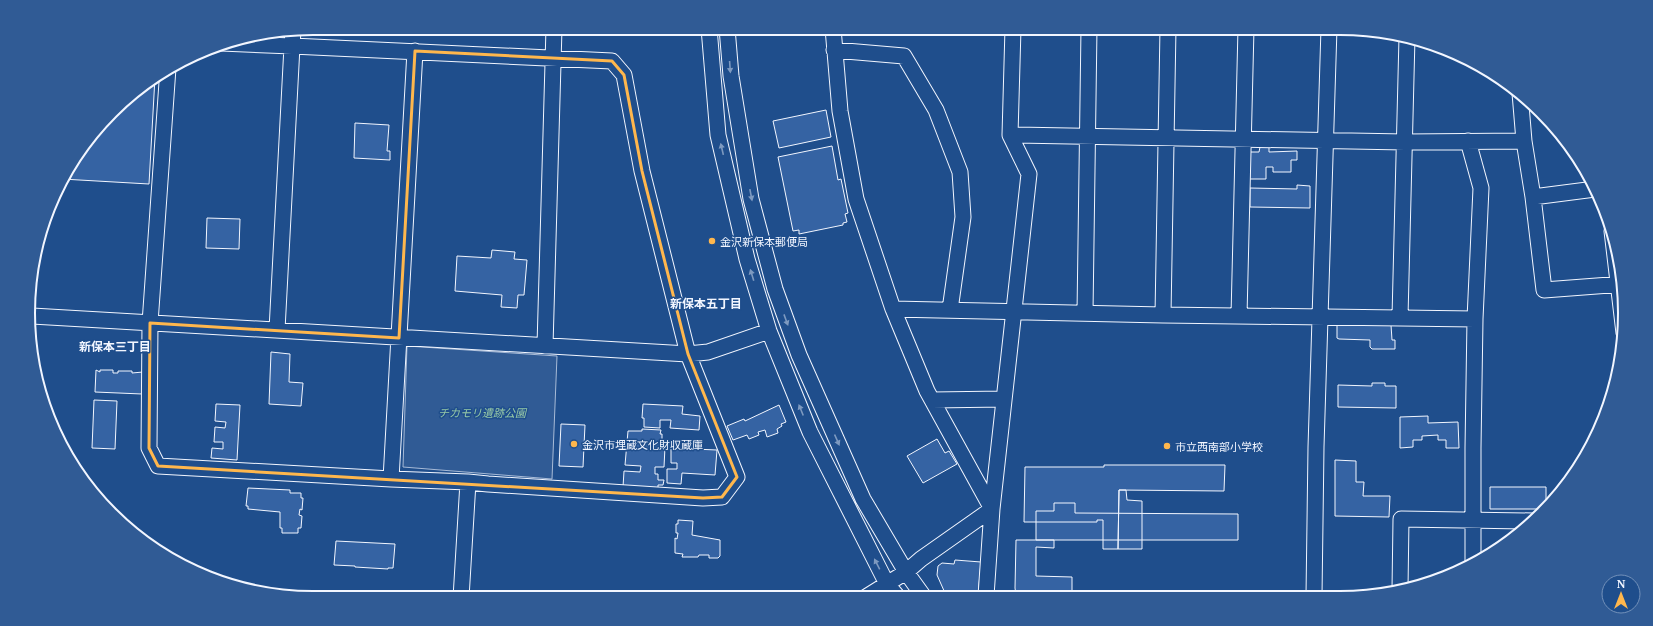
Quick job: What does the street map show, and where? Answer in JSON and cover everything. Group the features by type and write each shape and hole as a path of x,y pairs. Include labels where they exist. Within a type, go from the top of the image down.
{"street":[{"path":"545,346 554,35"},
{"path":"710,35 718,135 747,259 769,331 810,432 887,584 893,591"},
{"path":"728,35 731,76 751,199 775,289 799,355 863,499 906,572 920,591"},
{"path":"833,35 840,111 856,200 893,309 932,400 992,509"},
{"path":"986,591 992,509 1029,174 1010,135 1014,35"},
{"path":"1085,313 1089,35"},
{"path":"1164,315 1165,137 1168,35"},
{"path":"1239,316 1246,35"},
{"path":"1314,591 1324,140 1329,35"},
{"path":"167,76 150,323 149,448 158,466 468,482 703,498 722,497 737,477 688,354 642,171 624,75 612,61 415,51 292,39 254,41"},
{"path":"277,330 292,39"},
{"path":"1400,317 1407,43"},
{"path":"834,50 904,56 936,110 960,172 963,217 950,310"},
{"path":"391,479 415,51"},
{"path":"1521,102 1524,141 1533,197 1544,290 1616,285"},
{"path":"1010,135 1405,142 1524,141"},
{"path":"1468,141 1481,188 1475,319 1473,557"},
{"path":"1533,197 1589,190"},
{"path":"893,309 1164,315 1475,319"},
{"path":"35,316 688,354 708,352 769,331"},
{"path":"932,400 1004,399"},
{"path":"461,591 468,482"},
{"path":"876,591 906,572 921,559 992,509"},
{"path":"1400,585 1401,519 1524,521"}],"highlighted area":[{"path":"415,51 612,61 624,75 642,171 688,354 737,477 722,497 703,498 158,466 149,448 150,323 399,338"}],"shaded area":[{"name":"チカモリ遺跡公園","path":"407,346 557,356 552,479 403,467"}],"building":[{"path":"155,85 149,184 69,179 92,144 116,116"},
{"path":"826,110 831,137 779,148 773,121"},
{"path":"355,123 389,125 387,151 390,151 390,160 354,158"},
{"path":"832,146 838,180 841,179 848,213 845,214 847,222 843,223 843,225 799,234 799,230 793,231 778,157"},
{"path":"1260,147 1269,147 1269,152 1297,151 1297,160 1291,160 1291,172 1273,172 1273,167 1266,167 1266,179 1249,179 1249,152 1259,152"},
{"path":"1297,185 1310,186 1310,208 1250,207 1250,188 1297,189"},
{"path":"207,218 240,219 239,249 206,248"},
{"path":"492,250 515,252 514,259 527,260 524,295 518,295 517,308 501,307 502,295 455,291 457,256 491,258"},
{"path":"1337,324 1391,325 1392,340 1395,340 1395,349 1372,349 1370,347 1370,340 1339,339 1337,338"},
{"path":"271,352 290,354 289,382 303,383 301,406 269,404"},
{"path":"96,370 100,372 100,370 113,370 113,373 118,373 118,371 132,371 132,373 143,372 142,394 95,392"},
{"path":"1372,383 1385,383 1385,386 1396,386 1396,408 1338,407 1338,385 1372,386"},
{"path":"94,400 117,401 115,449 92,448"},
{"path":"216,404 240,405 237,460 211,458 212,448 223,449 223,442 214,442 215,427 225,428 226,422 215,421"},
{"path":"643,404 683,406 682,414 700,416 699,430 670,428 671,420 660,420 660,428 644,427 644,418 642,418"},
{"path":"779,405 786,422 781,424 782,426 777,429 778,433 767,437 765,430 758,432 759,435 749,439 747,435 733,440 727,426 744,419 745,421"},
{"path":"1428,416 1428,423 1458,422 1459,448 1446,448 1446,440 1438,440 1438,435 1422,436 1422,440 1413,440 1413,447 1400,448 1400,417"},
{"path":"561,424 585,425 583,467 559,466"},
{"path":"642,429 661,430 660,434 662,434 662,447 665,447 664,467 655,467 655,474 658,474 658,480 664,480 663,485 658,485 658,489 623,487 624,471 640,472 641,466 625,465 628,431 642,431"},
{"path":"937,439 945,453 949,451 957,464 923,483 907,456"},
{"path":"671,448 717,450 715,475 682,473 681,484 667,483 667,469 677,469 677,463 671,463"},
{"path":"1335,460 1356,461 1356,482 1364,482 1363,496 1390,496 1389,517 1335,516"},
{"path":"1104,465 1225,465 1224,491 1119,490 1118,549 1103,549 1103,520 1097,520 1097,522 1024,522 1025,467 1104,467"},
{"path":"1490,487 1546,487 1546,500 1538,509 1490,509"},
{"path":"248,488 290,490 290,493 301,493 301,498 303,498 302,510 300,509 299,515 302,516 301,528 298,528 298,533 282,533 282,528 280,528 280,512 248,509 248,506 246,506"},
{"path":"1119,490 1126,490 1127,500 1142,501 1142,549 1118,549"},
{"path":"1054,503 1075,503 1075,513 1238,514 1238,540 1036,540 1036,511 1054,511"},
{"path":"678,520 693,521 692,535 720,540 720,556 718,558 709,558 709,555 682,557 683,554 675,553 675,538 677,539 678,533 676,533 676,524 678,524"},
{"path":"1016,540 1054,540 1054,548 1036,547 1036,576 1072,577 1072,591 1015,591"},
{"path":"336,541 395,544 393,568 388,569 334,565"},
{"path":"955,560 981,562 978,591 944,591 937,575 938,566 942,563 954,564"}],"place":[{"name":"金沢新保本郵便局","path":"712,241"},
{"name":"金沢市埋蔵文化財収蔵庫","path":"574,444"},
{"name":"市立西南部小学校","path":"1167,446"}],"district":[{"name":"新保本五丁目","path":"706,303"},
{"name":"新保本三丁目","path":"115,346"}]}
